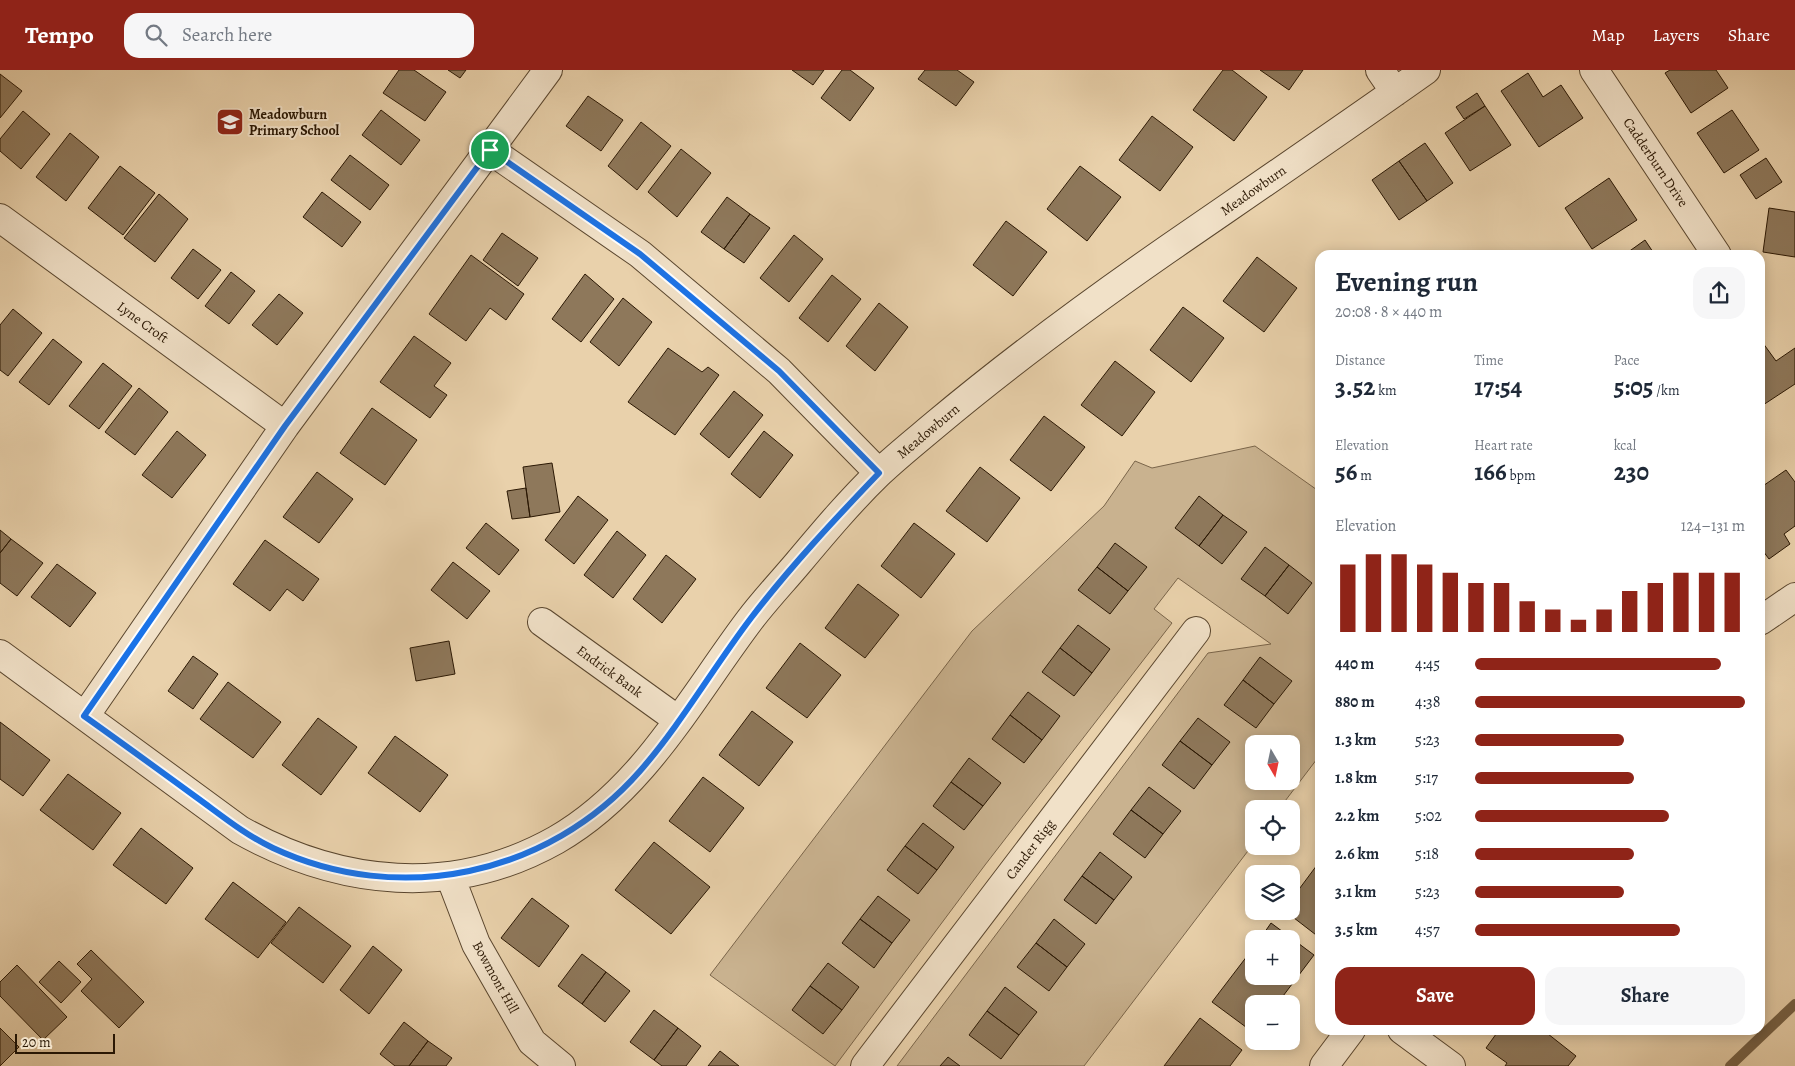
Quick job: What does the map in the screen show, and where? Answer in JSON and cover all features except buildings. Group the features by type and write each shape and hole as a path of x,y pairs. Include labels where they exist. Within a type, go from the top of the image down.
{"street":[{"path":"84,716 285,426 548,70"},
{"name":"Meadowburn","path":"0,654 240,830 272,848 305,861 341,872 377,877 414,878 450,876 487,868 522,856 555,840 587,820 641,770 752,617 840,513 879,473 992,377 1388,81 1426,70"},
{"name":"Cadderburn Drive","path":"1594,70 1715,250"},
{"path":"490,150 640,254 779,371 879,473"},
{"name":"Lyne Croft","path":"0,218 285,426"},
{"path":"1765,618 1795,597"},
{"name":"Endrick Bank","path":"542,622 678,720"},
{"name":"Cander Rigg","path":"865,1066 1196,631"},
{"name":"Bowmont Hill","path":"450,876 476,944 532,1042 561,1066"},
{"path":"1324,1066 1347,1035"},
{"path":"1409,1035 1451,1066"}],"shaded area":[{"path":"1255,446 1315,488 1315,762 1300,781 1300,735 1245,735 1245,790 1293,790 1286,800 1245,800 1245,855 1084,1066 897,1066 1208,653 1271,644 1178,578 1154,609 1172,623 985,865 835,1066 710,975 972,631 1104,506 1135,461 1152,468"}],"waterway":[{"path":"1765,1033 1795,1004"},
{"path":"1730,1066 1762,1035"}],"place":[{"name":"Meadowburn Primary School","path":"230,122"}],"route":[{"path":"490,150 640,254 779,371 879,473 840,513 752,617 641,770 587,820 555,840 522,856 487,868 450,876 414,878 377,877 341,872 272,848 240,830 84,716 285,426 490,150"}]}
